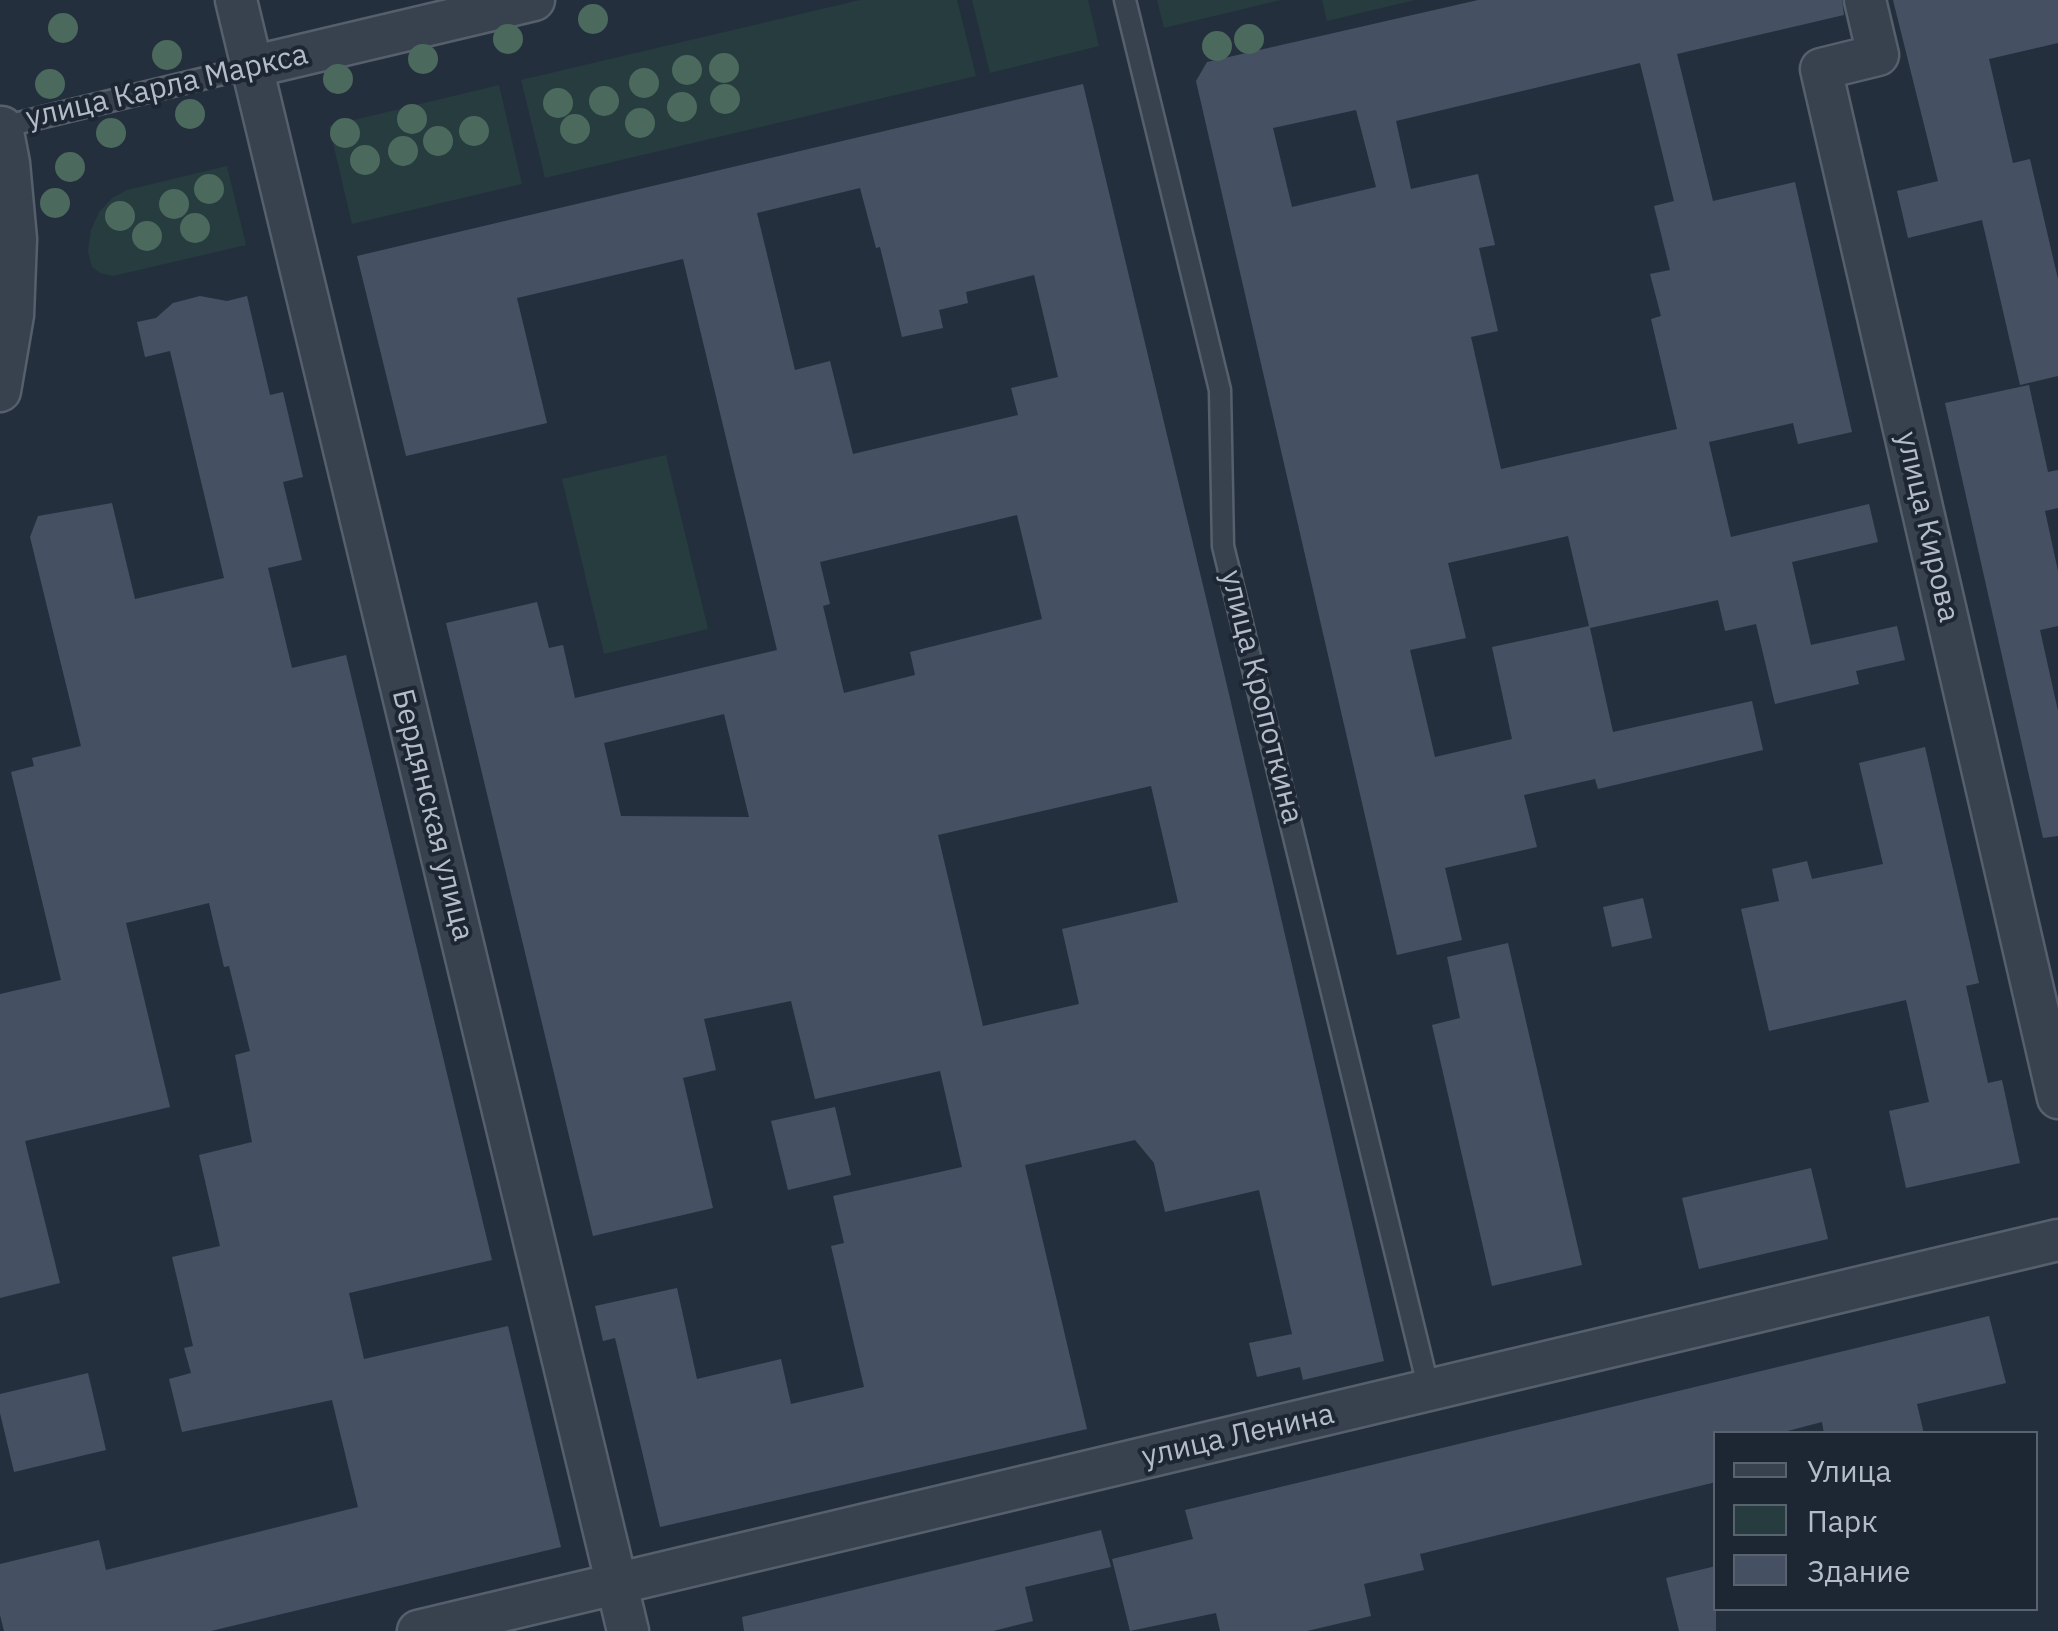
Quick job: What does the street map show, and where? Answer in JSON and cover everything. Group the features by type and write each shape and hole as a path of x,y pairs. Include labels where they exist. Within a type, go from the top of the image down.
{"street":[{"name":"Бердянская улица","path":"236,0 628,1631"},
{"name":"улица Карла Маркса","path":"251,67 534,0"},
{"name":"улица Кирова","path":"1864,0 1878,55 1821,69 2058,1098"},
{"name":"улица Карла Маркса","path":"0,391 16,278 14,201 2,127"},
{"name":"улица Ленина","path":"418,1631 2058,1240"}],"lane":[{"name":"улица Кропоткина","path":"1126,0 1220,390 1224,546 1430,1390"},
{"name":"улица Карла Маркса","path":"2,127 251,67"}],"green space":[{"path":"860,0 957,0 976,76 545,178 521,80"},
{"path":"972,0 1088,0 1099,46 990,73"},
{"path":"1157,0 1281,0 1164,28"},
{"path":"1322,0 1415,0 1327,21"},
{"path":"499,85 522,184 352,224 329,126"},
{"path":"227,166 246,245 113,276 92,267 88,251 91,230 99,212 112,198 127,190"},
{"path":"666,455 708,629 604,654 562,479"}],"building":[{"path":"1478,0 1842,0 1844,15 1677,54 1713,201 1795,182 1852,432 1798,444 1793,423 1709,442 1731,537 1869,504 1878,542 1792,562 1811,645 1897,626 1905,660 1856,671 1859,684 1775,704 1756,624 1725,631 1718,600 1590,628 1613,732 1752,701 1763,750 1598,789 1595,779 1524,795 1537,847 1445,868 1462,940 1397,955 1196,81 1207,62","holes":["1640,63 1674,201 1654,206 1670,270 1650,274 1661,316 1651,319 1677,429 1501,469 1471,337 1498,331 1479,248 1495,245 1478,174 1411,189 1396,121","1356,110 1376,187 1292,207 1273,128","1568,536 1589,626 1492,647 1512,739 1435,757 1410,650 1466,638 1448,563"]},
{"path":"1893,0 2058,0 2058,43 1989,59 2013,163 2030,159 2058,279 2058,376 2020,385 1982,220 1908,238 1897,191 1938,181"},
{"path":"1083,84 1384,1361 1303,1380 1300,1367 1257,1377 1249,1343 1292,1334 1259,1190 1165,1212 1154,1163 1135,1140 1025,1165 1087,1429 660,1527 615,1338 603,1341 595,1306 677,1288 697,1379 781,1359 791,1404 864,1387 831,1246 844,1243 833,1196 962,1167 940,1071 815,1099 791,1001 704,1019 716,1070 683,1078 713,1208 593,1236 446,623 537,602 549,648 563,645 575,698 777,650 683,259 517,298 547,423 406,456 357,256","holes":["860,188 876,248 880,247 902,337 943,328 939,310 968,303 966,292 1034,275 1058,377 1011,388 1018,415 853,454 830,361 795,370 757,213","1017,515 1042,619 910,652 915,675 844,693 823,606 830,604 820,562","724,714 749,817 621,816 604,743","1151,786 1178,902 1062,929 1079,1004 983,1026 938,835"]},
{"path":"200,296 227,301 247,296 270,395 283,392 303,477 283,482 302,560 268,568 292,668 346,655 492,1260 349,1293 364,1359 508,1326 561,1547 211,1631 4,1631 0,1615 0,1564 99,1540 106,1570 358,1507 332,1400 182,1432 169,1379 191,1373 184,1348 193,1346 172,1257 220,1246 199,1155 252,1142 235,1055 250,1051 209,903 126,923 170,1107 25,1141 60,1283 0,1298 0,994 61,980 11,772 34,766 32,758 81,746 30,537 38,516 112,503 135,599 224,578 170,351 145,357 137,322 156,318 173,303"},
{"path":"2029,385 2048,472 2058,470 2058,508 2045,511 2058,571 2058,626 2040,630 2058,711 2058,836 2043,838 1945,403"},
{"path":"1925,747 1979,983 1966,986 1988,1083 2002,1080 2020,1163 1906,1188 1889,1111 1929,1102 1906,1000 1769,1031 1741,909 1779,901 1772,869 1807,861 1812,879 1883,864 1859,763"},
{"path":"1643,898 1652,938 1612,947 1603,907"},
{"path":"1508,943 1582,1265 1492,1286 1432,1025 1460,1018 1447,957"},
{"path":"835,1107 851,1175 788,1190 771,1121"},
{"path":"1811,1168 1828,1239 1699,1269 1682,1198"},
{"path":"1989,1316 2006,1383 1917,1404 1923,1431 1824,1431 1822,1422 1788,1431 1713,1431 1713,1483 1420,1554 1424,1570 1364,1584 1371,1616 1307,1631 1220,1631 1216,1613 1130,1631 1112,1559 1193,1539 1185,1510"},
{"path":"88,1373 106,1450 14,1472 0,1413 0,1394"},
{"path":"1101,1530 1111,1567 1025,1587 1033,1621 993,1631 744,1631 742,1617"},
{"path":"1713,1567 1716,1631 1679,1631 1666,1578"}]}
